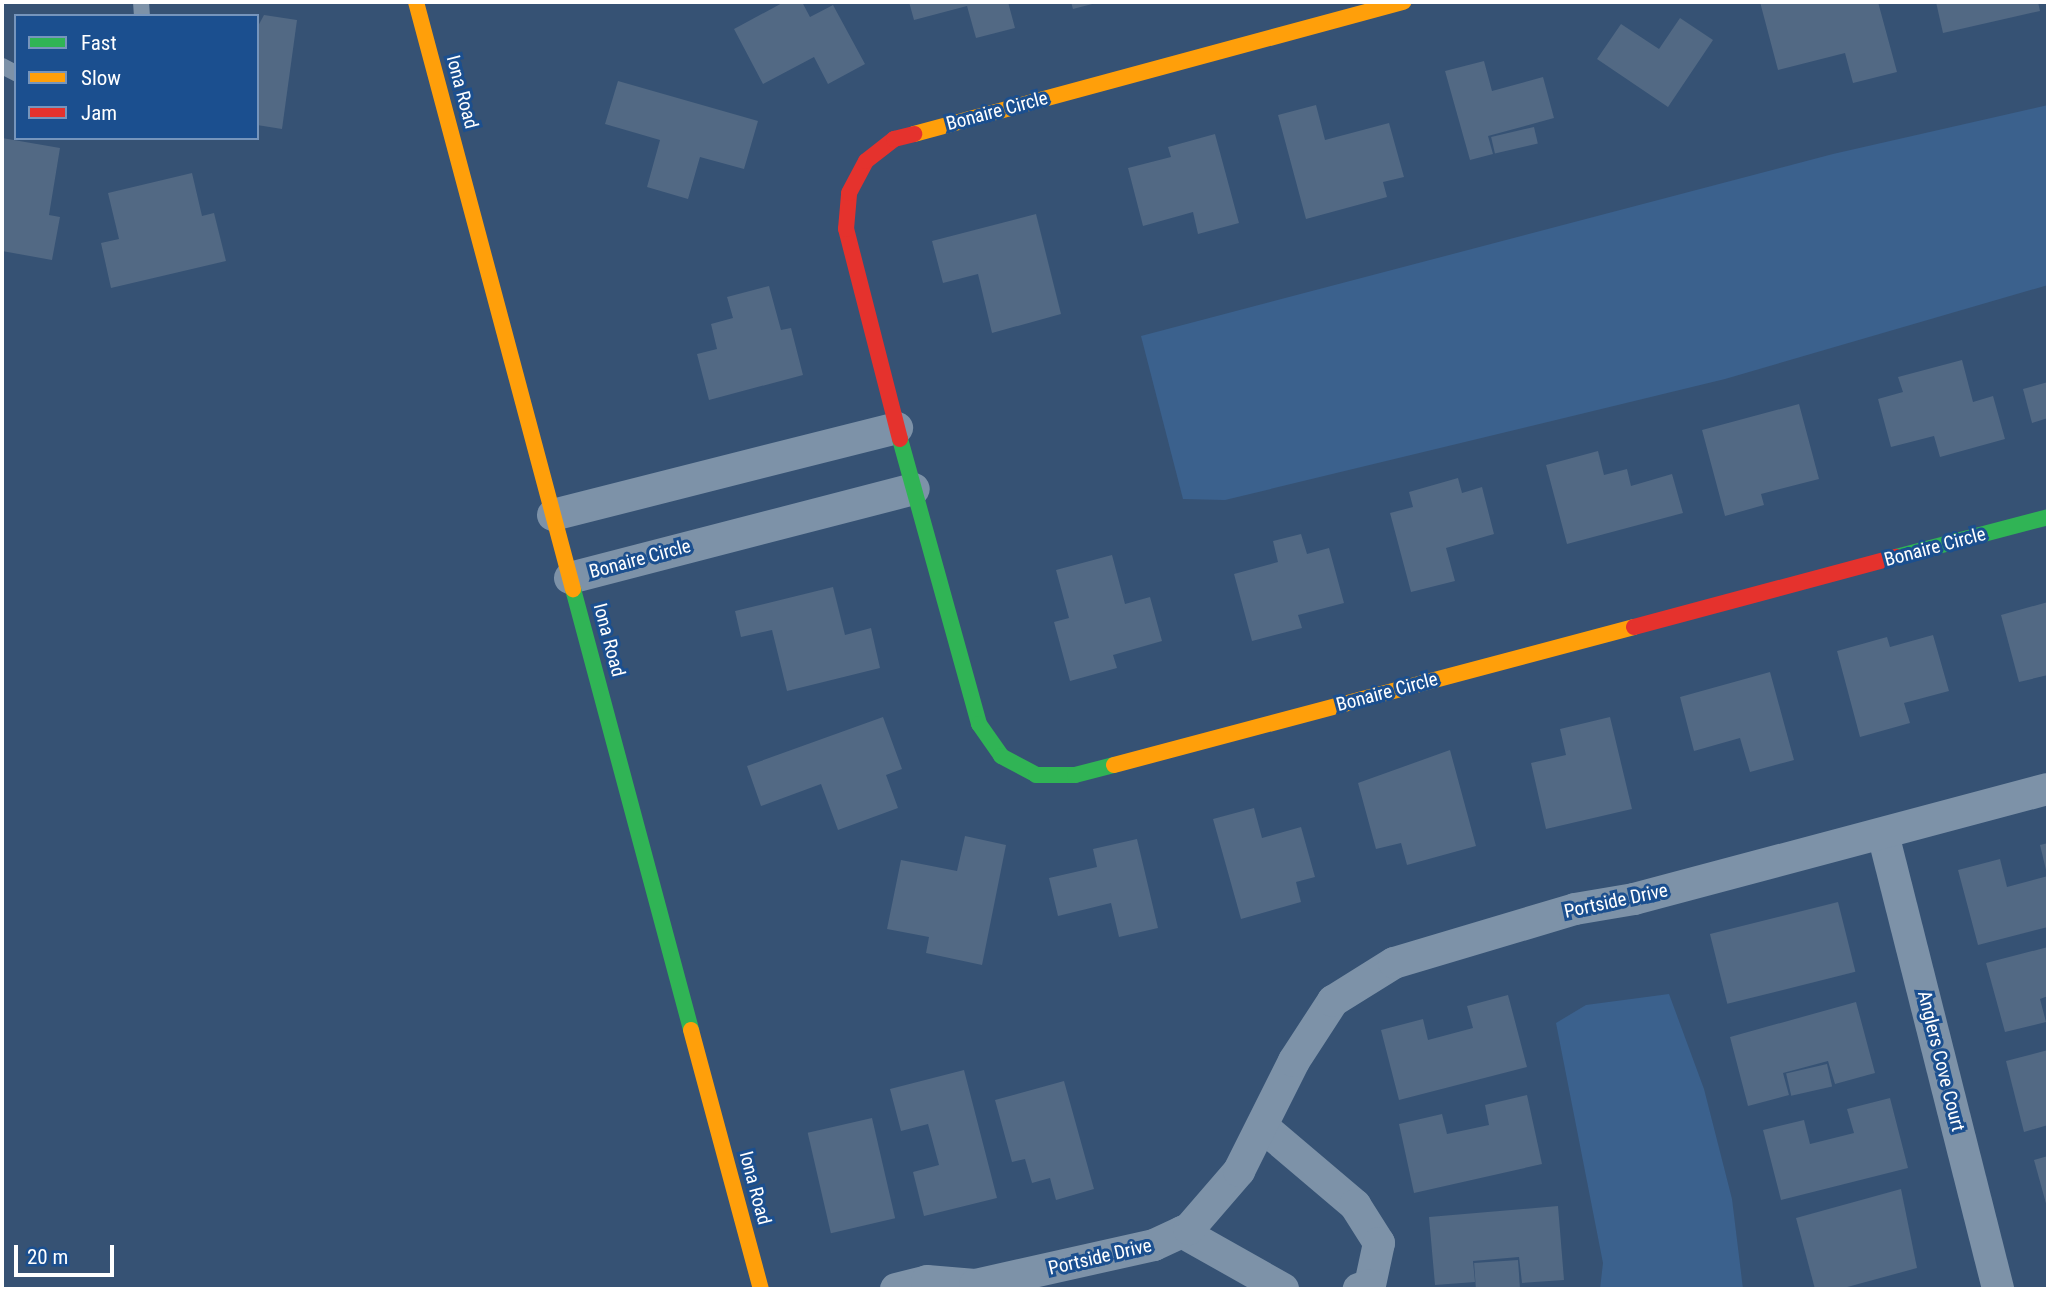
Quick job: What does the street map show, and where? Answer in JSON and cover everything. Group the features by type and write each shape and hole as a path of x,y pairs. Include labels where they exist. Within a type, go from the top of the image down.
{"street":[{"name":"Iona Road","path":"416,2 761,1289"},
{"name":"Bonaire Circle","path":"1403,2 894,139 866,162 849,193 846,229 897,428 979,724 1002,756 1036,775 1075,775 2048,516"},
{"path":"553,515 897,428"},
{"name":"Bonaire Circle","path":"570,578 914,489"},
{"name":"Portside Drive","path":"896,1289 927,1281 973,1287 1154,1245 1182,1233 1216,1203 1263,1127 1333,1001 1394,963 1575,909 1883,834 2048,789"},
{"name":"Anglers Cove Court","path":"1883,834 1998,1289"},
{"path":"1263,1127 1356,1205 1379,1243 1370,1284 1359,1289"},
{"path":"1182,1233 1283,1289"}],"water":[{"path":"2048,105 2048,285 1725,379 1225,500 1183,499 1141,336 1833,154"},
{"path":"1669,994 1704,1089 1732,1199 1743,1289 1600,1289 1603,1263 1556,1023 1586,1005"}],"building":[{"path":"784,2 802,2 810,17 833,5 865,64 828,84 814,57 763,84 734,29"},
{"path":"909,2 1008,2 1015,28 976,38 967,6 914,20"},
{"path":"1071,2 1096,2 1096,3 1073,9"},
{"path":"1760,2 1878,2 1897,72 1853,83 1845,53 1778,70"},
{"path":"1936,2 2038,2 2040,11 1943,33"},
{"path":"264,15 297,20 282,129 259,125 259,24"},
{"path":"1680,18 1713,40 1668,107 1597,59 1621,24 1659,49"},
{"path":"1484,61 1492,91 1543,77 1554,118 1488,136 1493,154 1470,160 1445,71"},
{"path":"618,81 758,121 744,169 700,157 688,199 647,187 660,140 605,124"},
{"path":"1316,105 1325,140 1389,123 1404,177 1383,182 1387,197 1306,219 1278,115"},
{"path":"1534,127 1538,144 1495,153 1491,137"},
{"path":"1215,134 1239,223 1198,234 1193,212 1143,226 1128,168 1171,157 1168,147"},
{"path":"2,138 60,148 49,215 60,217 52,260 2,251"},
{"path":"192,173 202,216 214,213 226,261 111,288 101,243 119,239 108,193"},
{"path":"1036,214 1061,314 992,333 978,274 943,283 932,241"},
{"path":"769,286 781,330 791,328 803,375 709,400 697,354 717,349 711,324 733,318 727,297"},
{"path":"1962,360 1973,402 1993,396 2005,439 1940,457 1934,436 1891,447 1878,399 1903,392 1898,377"},
{"path":"2048,382 2048,418 2032,423 2023,389"},
{"path":"1799,404 1819,479 1761,494 1764,505 1725,516 1702,430"},
{"path":"1598,451 1604,475 1627,469 1631,486 1672,474 1683,513 1567,544 1546,465"},
{"path":"1458,478 1462,493 1482,487 1494,534 1446,548 1455,581 1411,592 1390,513 1413,507 1409,492"},
{"path":"1301,534 1307,554 1329,548 1344,603 1298,615 1302,628 1252,641 1234,574 1278,562 1273,541"},
{"path":"1112,555 1125,604 1150,597 1162,641 1113,655 1117,668 1070,681 1054,622 1069,618 1056,570"},
{"path":"833,587 845,635 871,628 880,668 787,691 772,630 741,637 735,611"},
{"path":"2048,602 2048,675 2019,682 2001,615"},
{"path":"1933,635 1949,691 1904,703 1910,723 1860,737 1837,651 1887,637 1890,647"},
{"path":"1770,672 1794,760 1750,772 1740,738 1694,751 1680,697"},
{"path":"883,717 902,769 886,775 898,808 838,830 821,784 761,806 747,766"},
{"path":"1610,717 1632,809 1546,829 1531,763 1566,755 1560,729"},
{"path":"1450,750 1476,846 1407,865 1401,843 1376,849 1358,783"},
{"path":"1254,808 1262,838 1301,827 1315,877 1296,882 1301,902 1241,919 1213,819"},
{"path":"965,836 1006,845 982,965 926,953 929,937 887,929 901,860 957,871"},
{"path":"1137,839 1158,928 1119,937 1111,903 1058,916 1049,878 1097,867 1093,849"},
{"path":"2048,843 2048,873 2047,874 2040,845"},
{"path":"2000,859 2007,887 2048,876 2048,927 1978,945 1958,870"},
{"path":"1838,902 1855,972 1727,1004 1710,934"},
{"path":"2048,947 2048,996 2040,999 2046,1022 2005,1032 1986,963"},
{"path":"1508,995 1527,1067 1399,1100 1381,1030 1423,1019 1428,1040 1473,1028 1467,1006"},
{"path":"1856,1002 1875,1073 1835,1084 1828,1061 1783,1073 1789,1095 1748,1106 1730,1037"},
{"path":"2048,1050 2048,1125 2024,1132 2006,1061"},
{"path":"1827,1064 1832,1086 1791,1096 1786,1073"},
{"path":"964,1070 997,1198 924,1216 913,1172 939,1165 928,1124 901,1131 890,1089"},
{"path":"1064,1081 1094,1189 1056,1200 1050,1178 1032,1183 1025,1159 1012,1162 995,1100"},
{"path":"1527,1095 1542,1164 1414,1193 1399,1124 1442,1114 1447,1134 1489,1125 1485,1105"},
{"path":"1890,1098 1908,1168 1781,1200 1763,1130 1804,1120 1810,1144 1854,1133 1847,1109"},
{"path":"872,1118 895,1218 831,1233 808,1133"},
{"path":"2048,1156 2048,1207 2047,1207 2034,1160"},
{"path":"1901,1189 1917,1268 1840,1289 1815,1289 1796,1218"},
{"path":"1558,1206 1564,1280 1522,1283 1519,1257 1473,1261 1475,1282 1435,1285 1429,1217"},
{"path":"1518,1260 1520,1289 1476,1289 1474,1263"}],"traffic: fast":[{"path":"900,439 979,724 1001,756 1036,775 1075,775 1114,765"},
{"path":"1896,557 2048,517"},
{"path":"573,589 691,1030"}],"traffic: slow":[{"path":"416,2 573,589"},
{"path":"914,134 1403,2"},
{"path":"1114,765 1634,627"},
{"path":"691,1030 761,1289"}],"traffic: jam":[{"path":"900,439 846,229 849,193 866,161 894,139 914,134"},
{"path":"1634,627 1896,557"}]}
